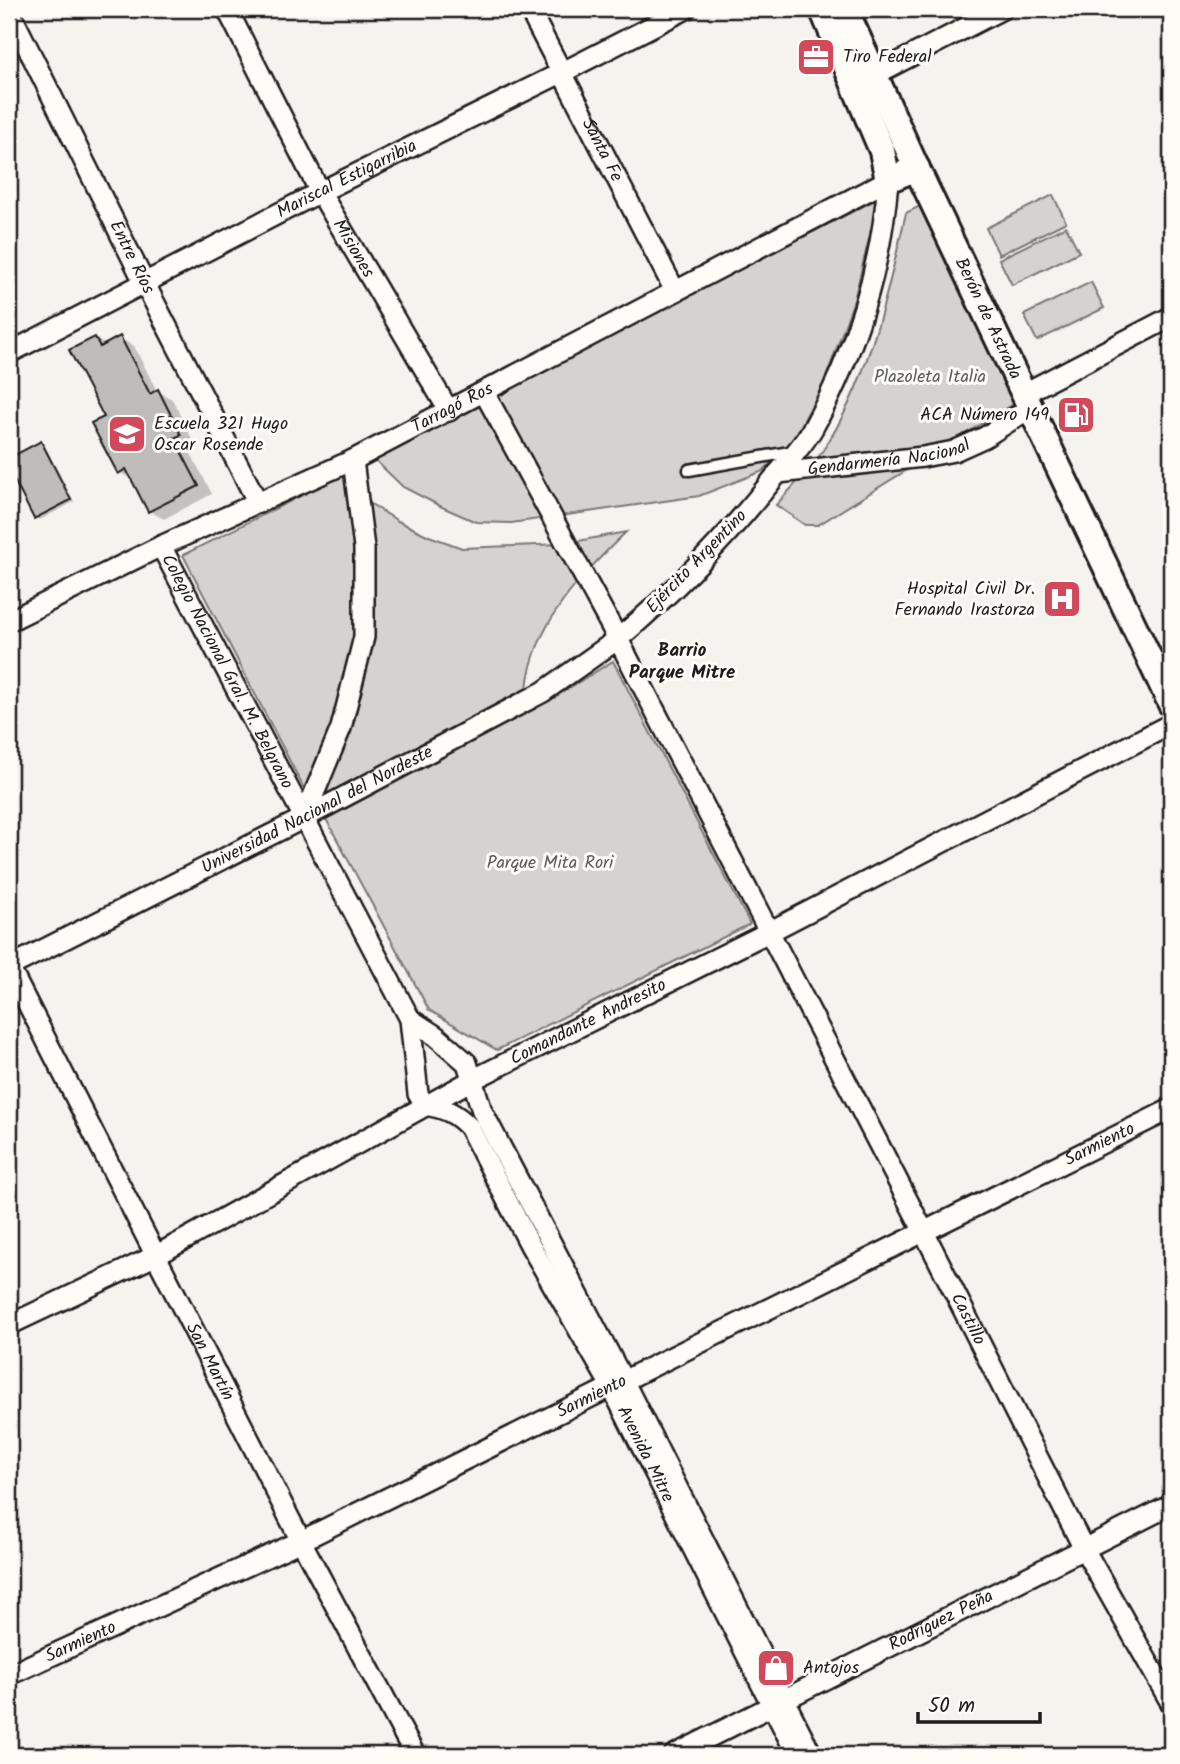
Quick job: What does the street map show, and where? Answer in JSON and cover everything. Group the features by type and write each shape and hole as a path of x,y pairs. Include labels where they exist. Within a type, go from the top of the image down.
{"street":[{"name":"Misiones","path":"227,9 320,192 449,411"},
{"name":"Santa Fe","path":"529,9 676,291"},
{"name":"Mariscal Estigarribia","path":"9,353 320,192 686,9"},
{"path":"822,9 882,151 888,180 917,168"},
{"name":"Berón de Astrada","path":"845,9 917,168 1171,704"},
{"path":"874,75 1002,9"},
{"name":"Entre Ríos","path":"9,10 144,282 258,503"},
{"name":"Tarragó Ros","path":"11,614 353,460 888,180"},
{"name":"Ejército Argentino","path":"618,639 658,606 700,564 813,429 843,366 865,302 882,232 888,180"},
{"name":"Gendarmería Nacional","path":"778,473 867,461 923,457 954,451 985,437 1027,401 1171,317"},
{"path":"484,393 618,639 769,932"},
{"path":"304,818 341,728 364,637 364,548 353,460"},
{"name":"Colegio Nacional Gral. M. Belgrano","path":"161,546 410,1019 418,1094 425,1105"},
{"name":"Universidad Nacional del Nordeste","path":"9,967 304,818 543,692 618,639"},
{"name":"Comandante Andresito","path":"9,1325 156,1255 472,1080 769,932 1171,724"},
{"name":"Castillo","path":"769,932 1084,1549 1171,1703"},
{"name":"San Martín","path":"9,967 301,1541 415,1755"},
{"name":"Colegio Nacional Gral. M. Belgrano","path":"410,1019 436,1036 467,1063 472,1080"},
{"name":"Avenida Mitre","path":"472,1080 482,1111 778,1703 812,1755"},
{"name":"Avenida Mitre","path":"425,1105 442,1108 458,1116 469,1127 530,1245 617,1383"},
{"name":"Sarmiento","path":"9,1675 301,1541 1171,1109"},
{"name":"Rodríguez Peña","path":"674,1755 1171,1504"},
{"name":"Avenida Mitre","path":"778,1703 797,1755"}],"lane":[{"path":"689,470 796,450"}],"green space":[{"path":"1053,195 1066,222 999,255 986,228"},
{"path":"879,198 854,300 824,383 793,440 763,471 699,496 511,523 476,522 403,487 373,458"},
{"name":"Plazoleta Italia","path":"920,206 1015,403 818,525 805,525 776,505 822,452 852,396 874,337 906,213"},
{"path":"1066,226 1079,252 1012,285 999,259"},
{"path":"1091,282 1104,308 1037,341 1024,315"},
{"path":"342,475 371,504 398,521 462,548 562,544 626,532 577,583 550,621 531,664 527,688 311,802 183,555"},
{"name":"Parque Mita Rori","path":"613,661 750,924 497,1050 429,1010 326,819 535,709"}],"building":[{"path":"120,336 150,394 158,389 181,435 174,438 199,486 148,512 126,469 118,474 91,423 104,417 69,350 95,337 100,347"},
{"path":"41,441 71,500 34,519 9,470 9,458"}],"place":[{"name":"Tiro Federal","path":"816,57"},
{"name":"ACA Número 149","path":"1076,415"},
{"name":"Escuela 321 Hugo Oscar Rosende","path":"127,434"},
{"name":"Hospital Civil Dr. Fernando Irastorza","path":"1062,599"},
{"name":"Antojos","path":"776,1668"}],"district":[{"name":"Barrio Parque Mitre","path":"682,662"}]}
